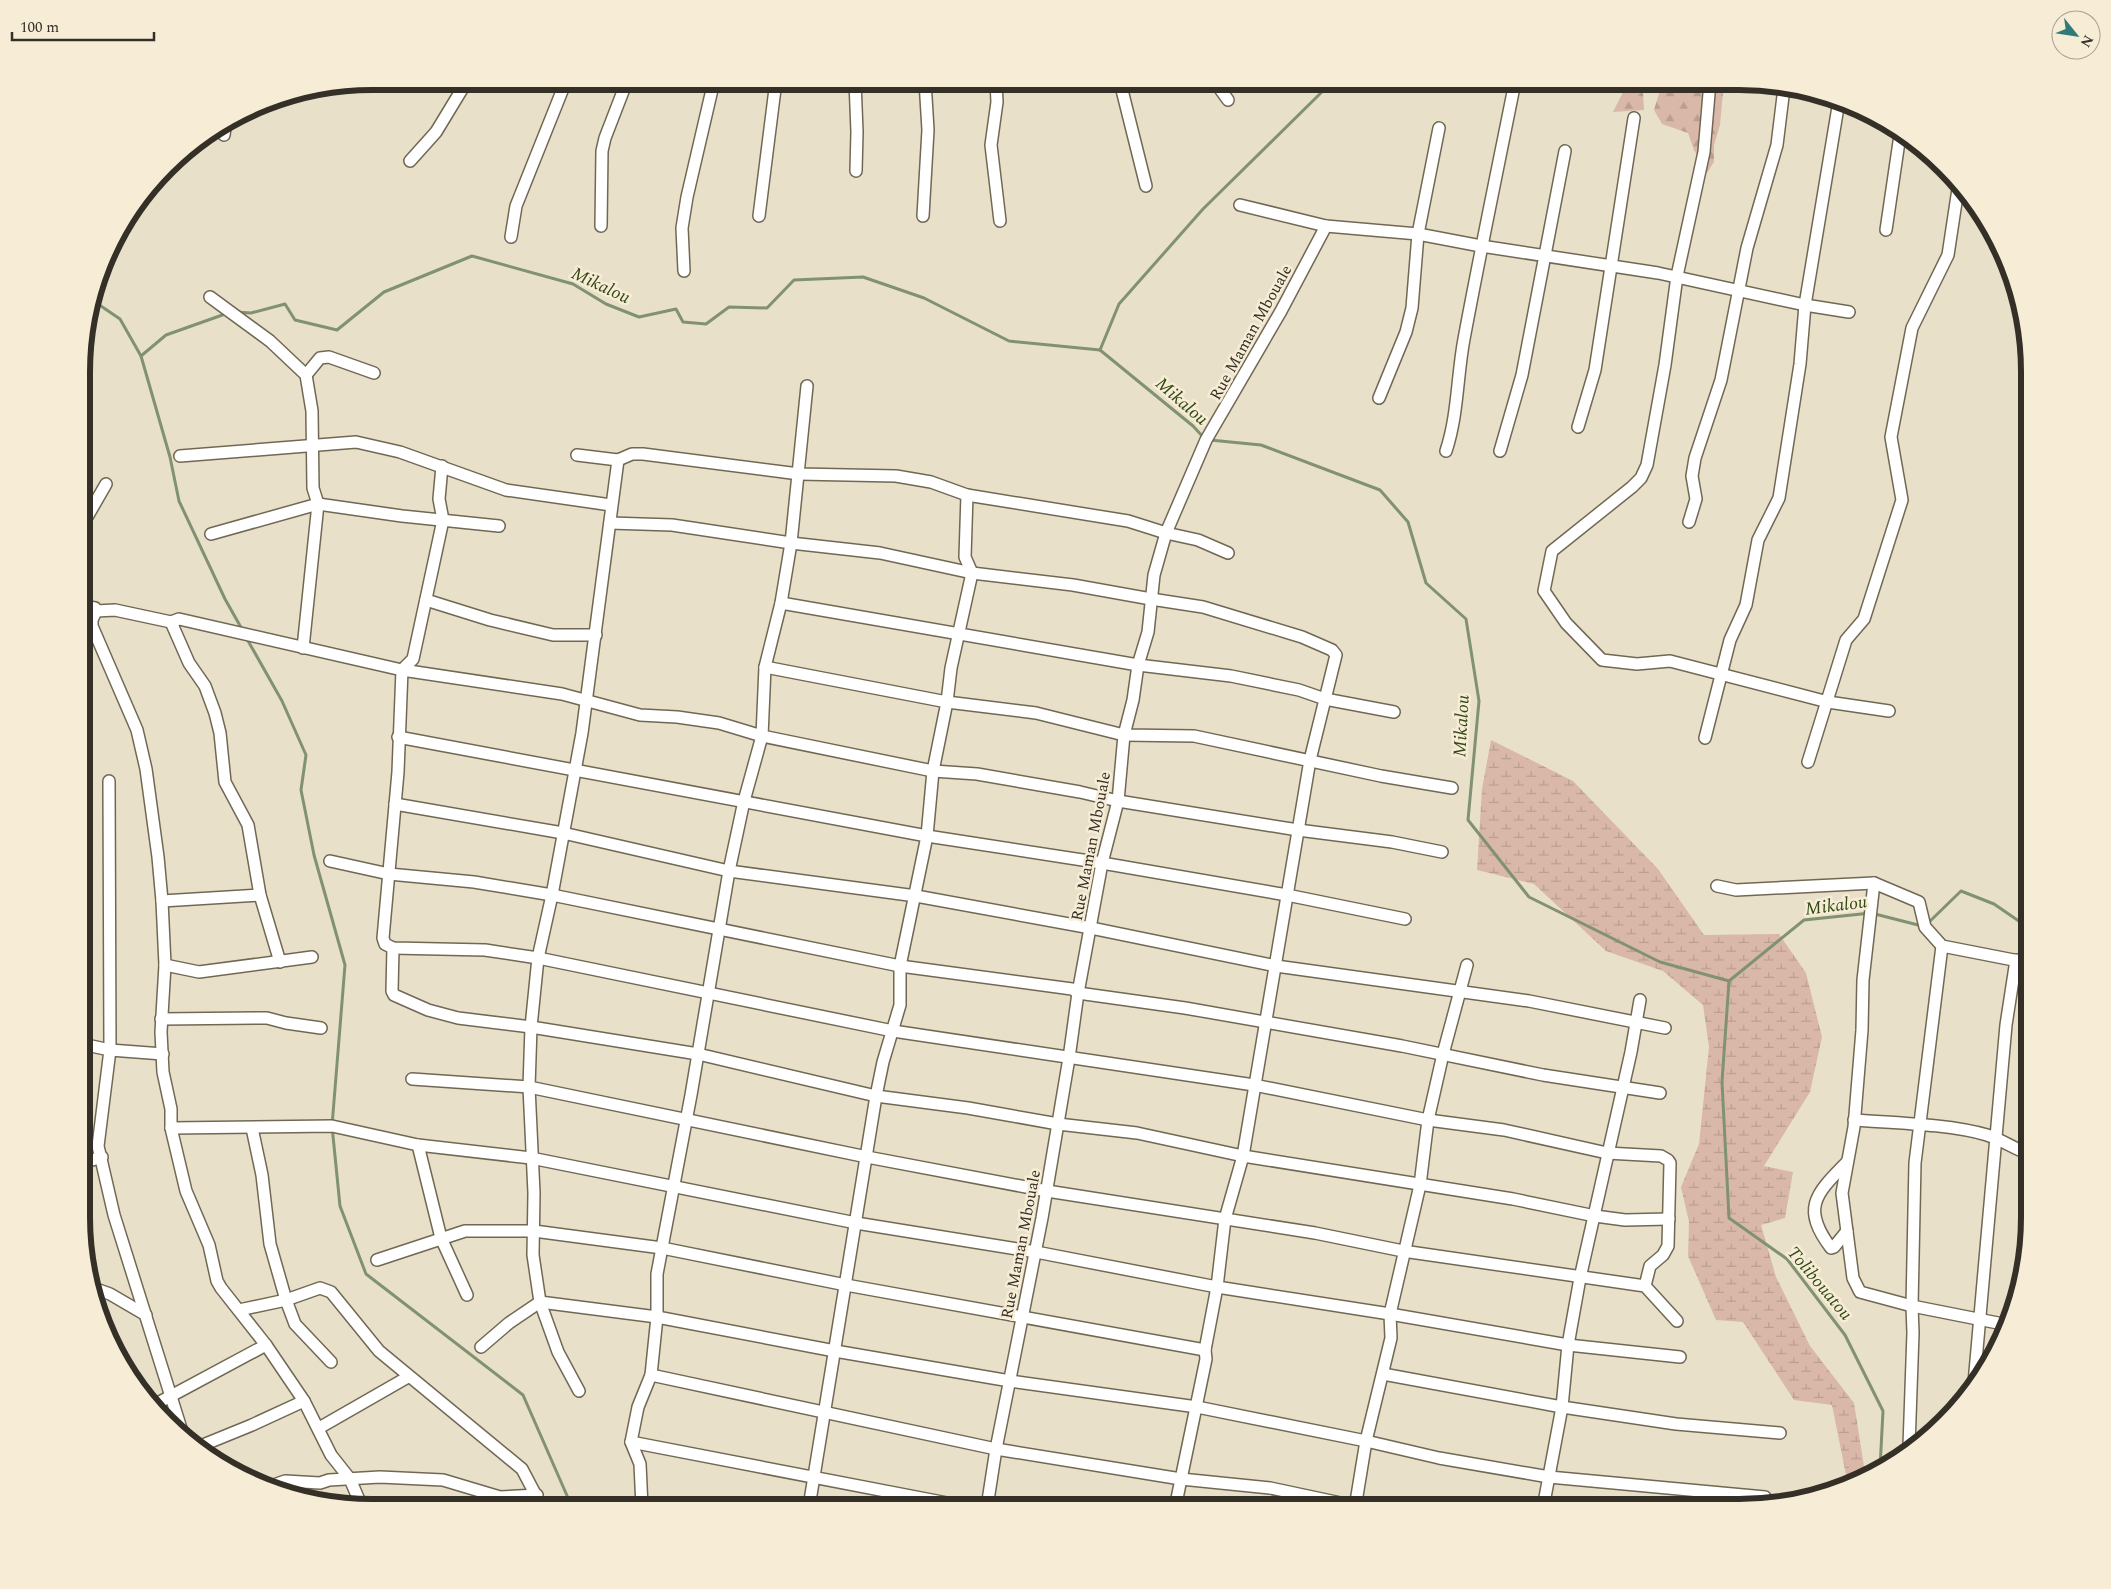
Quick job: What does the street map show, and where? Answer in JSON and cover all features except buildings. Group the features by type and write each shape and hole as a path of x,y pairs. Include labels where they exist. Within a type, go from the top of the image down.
{"street":[{"path":"410,161 436,132 462,90"},
{"path":"511,237 516,206 562,90"},
{"path":"601,226 604,144 624,90"},
{"path":"684,271 682,228 687,197 712,90"},
{"path":"759,216 775,90"},
{"path":"855,90 856,171"},
{"path":"923,216 928,130 926,90"},
{"path":"996,90 997,102 990,145 1000,221"},
{"path":"1122,90 1146,186"},
{"path":"1221,90 1228,100"},
{"path":"1446,451 1452,431 1461,357 1513,90"},
{"path":"1709,90 1704,152 1677,276 1665,365 1648,465 1641,478 1632,488 1552,551 1544,591 1566,623 1602,660 1637,664 1670,661 1828,702 1888,711"},
{"path":"1689,522 1696,499 1692,476 1695,458 1721,380 1749,240 1777,145 1783,93"},
{"path":"1705,738 1730,640 1746,605 1758,540 1779,498 1800,364 1805,305 1838,108"},
{"path":"1578,427 1595,370 1634,118"},
{"path":"1379,398 1406,332 1412,308 1418,234 1439,128"},
{"path":"1886,230 1901,141"},
{"path":"1500,451 1522,375 1565,151"},
{"path":"1808,762 1846,640 1864,619 1902,500 1891,436 1912,328 1948,255 1957,193"},
{"path":"1240,205 1326,226 1418,234 1482,246 1677,276 1805,305 1848,312"},
{"name":"Rue Maman Mbouale","path":"988,1499 996,1449 1047,1191 1078,993 1102,863 1118,801 1124,735 1134,700 1138,665 1148,632 1154,575 1166,533 1206,440 1281,311 1326,226"},
{"path":"210,297 270,341 306,374 312,412 313,488 318,504 303,648"},
{"path":"306,374 320,358 329,357 374,373"},
{"path":"642,1499 640,1464 631,1442 638,1407 651,1375 657,1317 657,1274 709,992 718,929 744,801 762,736 765,667 781,603 791,543 807,386"},
{"path":"180,456 356,442 384,447 506,490 611,505"},
{"path":"577,455 618,460 632,454 643,454 799,474 896,476 931,482 968,495 1128,521 1166,533 1198,540 1228,553"},
{"path":"579,1391 558,1352 540,1302 533,1255 530,1087 531,1027 538,958 576,770 587,699 618,460"},
{"path":"442,466 439,499 444,520 412,659 402,670 395,804 383,938 386,944 394,948 485,950 538,958 893,1031 1254,1085 1428,1120 1504,1130 1607,1153 1661,1156 1670,1163 1668,1246 1663,1255 1650,1266 1645,1286"},
{"path":"90,512 106,484"},
{"path":"810,1499 876,1096 883,1062 900,1005 900,966 916,896 926,836 933,772 947,702 951,668 972,573 965,557 968,495"},
{"path":"212,534 318,504 402,516 499,526"},
{"path":"610,523 672,525 791,543 880,553 972,573 1074,584 1151,600 1203,607 1302,637 1332,650 1336,655 1310,760 1243,1156 1225,1219 1217,1287 1205,1350 1206,1359 1177,1499"},
{"path":"426,600 490,620 553,636 596,635"},
{"path":"781,603 1138,665 1231,676 1299,690 1325,699 1394,712"},
{"path":"90,607 95,608 96,611 115,610 171,622 179,619 402,670 587,699 640,715 677,717 719,723 762,736 933,772 977,774 1080,792 1118,801 1298,830 1392,842 1442,852"},
{"path":"96,611 92,620 95,635 137,730 146,770 162,901 165,965 161,1019 163,1072 171,1109 171,1128 186,1191 214,1258 217,1281 266,1345 304,1401 331,1455 350,1479 358,1498"},
{"path":"171,622 190,663 205,686 215,713 220,733 225,782 248,825 260,895 280,962"},
{"path":"765,667 947,702 1036,713 1124,735 1194,736 1381,776 1452,788"},
{"path":"398,737 926,836 1102,863 1287,895 1405,918"},
{"path":"109,781 110,1050 98,1146 114,1215 179,1422"},
{"path":"395,804 563,833 729,871 916,896 1091,928 1276,966 1562,1007 1665,1028"},
{"path":"330,861 389,874 474,882 552,895 900,966 1072,989 1078,993 1185,1008 1443,1054 1543,1075 1660,1093"},
{"path":"1874,883 1863,980 1862,1030 1854,1120 1842,1193 1853,1278 1860,1292 1912,1306 2000,1325"},
{"path":"1716,886 1736,890 1874,883 1919,902 1925,927 1942,946 2021,961"},
{"path":"162,901 260,895"},
{"path":"1909,1442 1913,1333 1915,1163 1918,1126 1942,946"},
{"path":"394,948 392,991 397,997 428,1010 458,1018 531,1027 698,1054 876,1096 968,1108 1058,1124 1138,1133 1243,1156 1513,1199 1595,1216 1625,1220 1669,1219"},
{"path":"165,965 199,972 312,958"},
{"path":"1975,1372 2006,1025 2016,960"},
{"path":"1359,1499 1366,1441 1384,1374 1391,1338 1390,1314 1403,1251 1420,1185 1428,1120 1443,1054 1467,965"},
{"path":"1545,1499 1562,1407 1568,1345 1580,1278 1623,1088 1640,1000"},
{"path":"161,1019 268,1018 286,1023 321,1028"},
{"path":"90,1046 110,1050 163,1054"},
{"path":"412,1079 530,1087 867,1157 1047,1191 1315,1233 1403,1251 1645,1286 1677,1321"},
{"path":"1854,1120 1967,1131 1996,1139 2021,1151"},
{"path":"171,1128 332,1126 418,1145 531,1158 856,1222 1036,1252 1217,1287 1390,1314 1568,1345 1680,1357"},
{"path":"252,1128 262,1175 270,1244 286,1300 295,1324 331,1362"},
{"path":"418,1145 441,1238 467,1295"},
{"path":"90,1161 102,1157"},
{"path":"1847,1162 1824,1186 1817,1198 1814,1209 1816,1222 1830,1248 1834,1247 1847,1231"},
{"path":"376,1260 441,1238 473,1230 534,1231 662,1248 846,1285 1205,1350"},
{"path":"239,1310 286,1300 320,1288 331,1292 378,1351 522,1469 539,1499"},
{"path":"100,1290 110,1294 146,1315"},
{"path":"481,1347 509,1323 540,1302 657,1317 835,1351 1010,1381 1197,1408 1366,1441 1440,1458 1549,1477 1762,1498"},
{"path":"159,1402 266,1345"},
{"path":"1384,1374 1562,1407 1676,1424 1780,1433"},
{"path":"651,1375 996,1449 1181,1479 1270,1488 1321,1499"},
{"path":"318,1428 408,1377"},
{"path":"204,1444 252,1425 304,1401"},
{"path":"631,1442 927,1499"},
{"path":"280,1483 286,1481 320,1483 329,1480 380,1477 443,1480 500,1497 537,1495"}],"green space":[{"path":"1624,90 1645,90 1643,92 1644,110 1613,112"},
{"path":"1660,90 1723,90 1720,125 1714,145 1714,162 1707,173 1694,150 1688,133 1662,124 1654,110"},
{"path":"1491,740 1573,781 1658,869 1704,935 1779,934 1806,973 1822,1037 1810,1092 1764,1166 1793,1172 1785,1218 1761,1225 1776,1277 1810,1346 1854,1403 1864,1470 1847,1478 1832,1405 1794,1400 1743,1322 1716,1320 1688,1256 1689,1222 1681,1187 1699,1144 1709,1047 1703,1005 1663,971 1606,951 1534,884 1477,870 1482,789"}],"waterway":[{"path":"1100,350 1119,304 1203,209 1324,90"},
{"name":"Mikalou","path":"236,312 251,313 285,304 295,320 337,330 384,292 472,256 573,284 606,304 639,317 676,309 683,322 706,324 729,307 767,308 794,280 863,277 924,298 1009,341 1100,350 1193,426 1204,438"},
{"name":"Mikalou","path":"99,304 120,319 141,356 166,335 228,313"},
{"path":"141,356 170,457 179,501 225,599 243,631"},
{"name":"Mikalou","path":"1210,440 1261,445 1380,490 1408,522 1426,583 1466,619 1479,701 1468,820 1529,897 1660,962 1729,981"},
{"path":"247,639 282,701 306,755 301,790 314,855 345,965 332,1126 340,1206 366,1274 523,1395 568,1499"},
{"name":"Mikalou","path":"1927,924 1961,891 1994,904 2021,923"},
{"name":"Mikalou","path":"1729,981 1804,920 1871,913 1922,926"},
{"name":"Tolibouatou","path":"1729,981 1722,1082 1729,1218 1787,1259 1845,1335 1883,1411 1880,1461"}]}
